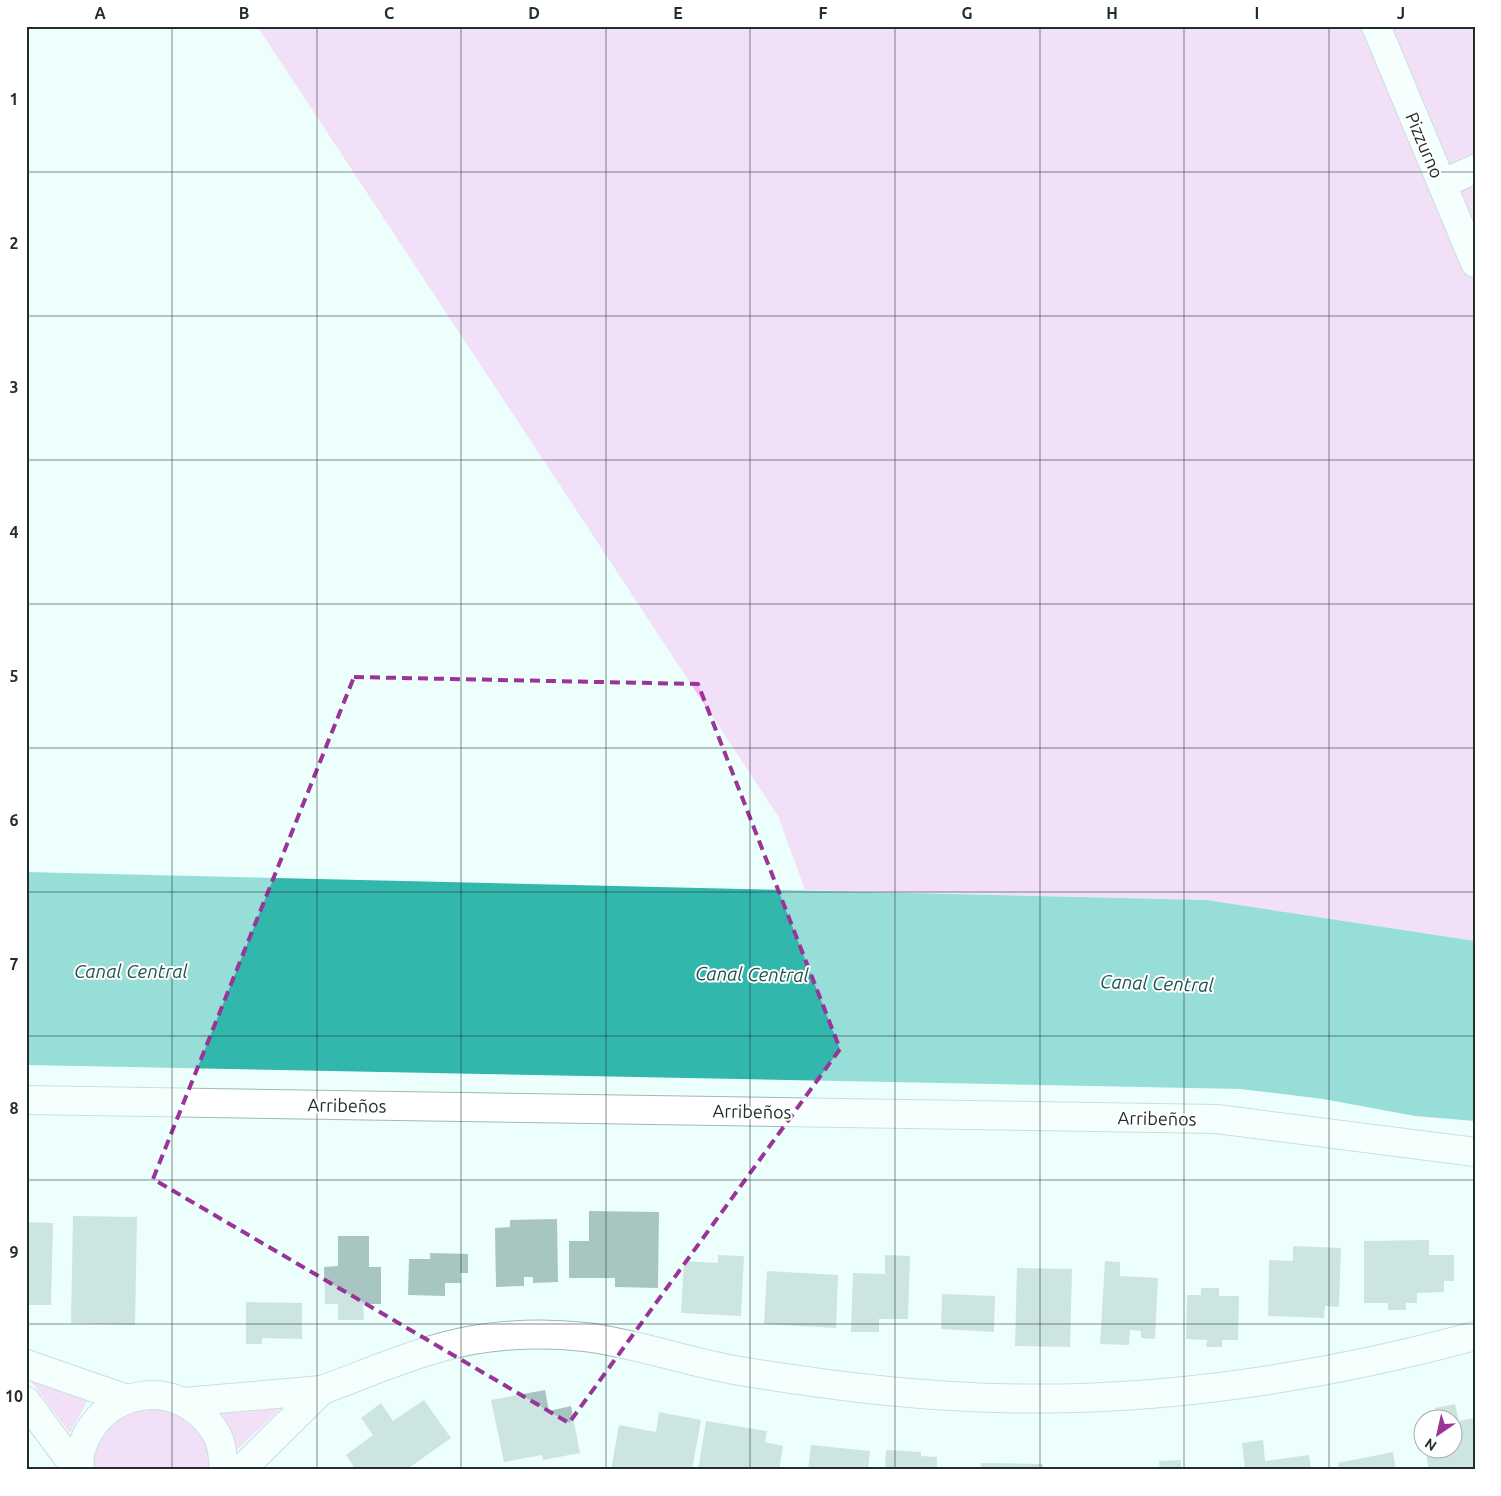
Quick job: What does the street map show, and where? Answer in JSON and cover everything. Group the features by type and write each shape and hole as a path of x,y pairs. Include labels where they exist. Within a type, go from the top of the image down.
{"street":[{"name":"Pizzurno","path":"1376,26 1475,263"},
{"path":"1442,184 1475,169"},
{"name":"Arribeños","path":"26,1100 1216,1119 1475,1152"},
{"path":"183,1402 322,1390 436,1350 473,1340 543,1335 585,1337 732,1369 836,1385 952,1396 1041,1397 1145,1395 1238,1385 1330,1369 1426,1349 1475,1336"},
{"path":"26,1364 127,1399"},
{"path":"240,1470 322,1390"},
{"path":"78,1470 81,1448 90,1428 106,1410 127,1399 146,1394 165,1396 183,1402 201,1414 215,1431 223,1451 224,1470"},
{"path":"26,1401 78,1470"}],"highlighted area":[{"path":"354,677 698,684 840,1049 569,1423 153,1179"}],"shaded area":[{"path":"257,26 1475,26 1475,941 1207,900 805,890 778,816"},
{"path":"26,1375 88,1400 70,1433"},
{"path":"152,1400 202,1425 213,1470 91,1470 99,1430"},
{"path":"289,1401 238,1449 218,1405"}],"water":[{"name":"Canal Central","path":"26,872 1207,900 1475,941 1475,1121 1415,1116 1323,1099 1240,1089 26,1065"}],"building":[{"path":"589,1211 659,1212 658,1288 615,1287 615,1278 569,1278 569,1241 589,1241"},
{"path":"73,1216 137,1217 135,1325 71,1323"},
{"path":"557,1219 558,1282 533,1283 533,1277 524,1277 524,1286 496,1287 495,1228 510,1227 510,1220"},
{"path":"26,1222 53,1223 51,1305 26,1305"},
{"path":"338,1236 369,1236 369,1267 381,1267 381,1304 363,1304 364,1320 338,1320 338,1304 325,1304 324,1267 338,1266"},
{"path":"1429,1240 1429,1255 1454,1255 1454,1281 1444,1281 1444,1292 1417,1293 1417,1303 1406,1303 1406,1310 1388,1310 1388,1303 1364,1303 1364,1241"},
{"path":"1293,1246 1341,1248 1339,1307 1325,1306 1324,1318 1268,1316 1269,1260 1293,1261"},
{"path":"430,1253 468,1254 468,1273 460,1273 461,1283 445,1283 445,1296 408,1295 409,1259 430,1259"},
{"path":"718,1255 744,1256 741,1316 681,1313 684,1261 718,1263"},
{"path":"885,1255 910,1256 908,1319 879,1319 879,1332 851,1332 853,1273 885,1274"},
{"path":"1105,1261 1120,1262 1120,1276 1158,1278 1155,1339 1141,1338 1141,1331 1130,1330 1129,1345 1100,1344"},
{"path":"1017,1268 1072,1269 1070,1347 1015,1346"},
{"path":"767,1271 838,1275 836,1328 764,1324"},
{"path":"1201,1288 1219,1288 1219,1296 1239,1296 1238,1340 1222,1340 1222,1347 1206,1347 1207,1340 1186,1339 1187,1295 1201,1295"},
{"path":"942,1294 995,1296 994,1332 941,1329"},
{"path":"246,1302 302,1303 302,1339 262,1338 262,1344 246,1344"},
{"path":"545,1390 549,1411 571,1406 580,1453 543,1460 542,1455 504,1462 491,1400"},
{"path":"424,1400 451,1438 406,1470 356,1470 346,1455 373,1435 361,1418 381,1403 393,1421"},
{"path":"1455,1404 1456,1408 1435,1408"},
{"path":"659,1412 701,1420 692,1470 611,1470 619,1425 656,1432"},
{"path":"1475,1418 1475,1470 1429,1470 1427,1458 1464,1458 1464,1420"},
{"path":"706,1421 767,1431 765,1442 783,1446 779,1470 698,1470"},
{"path":"1263,1440 1265,1461 1309,1455 1311,1470 1245,1470 1242,1443"},
{"path":"811,1445 870,1451 868,1470 808,1470"},
{"path":"886,1450 921,1452 921,1456 937,1457 937,1470 885,1470"},
{"path":"1393,1452 1396,1470 1339,1470 1338,1463"},
{"path":"1181,1460 1181,1470 1160,1470 1159,1461"},
{"path":"981,1463 1043,1464 1043,1470 981,1470"},
{"path":"1131,1467 1131,1470 1109,1470 1109,1468"},
{"path":"1221,1467 1221,1470 1204,1470 1204,1468"}]}
